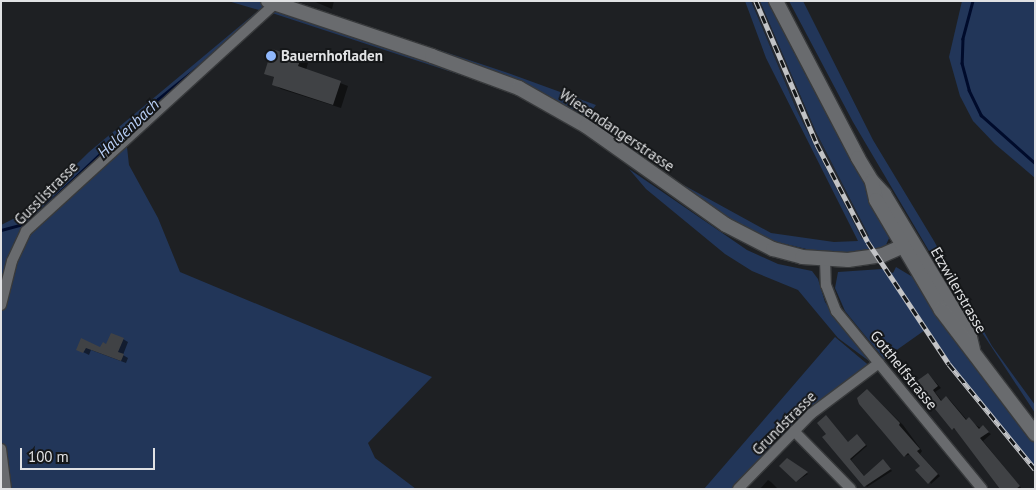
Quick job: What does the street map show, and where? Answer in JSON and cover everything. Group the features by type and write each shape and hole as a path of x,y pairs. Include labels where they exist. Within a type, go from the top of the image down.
{"main road":[{"name":"Etzwilerstrasse","path":"776,1 872,181 884,194 908,245 970,336 973,350 1035,434"},
{"name":"Wiesendangerstrasse","path":"275,2 519,88 586,126 738,232 783,252 825,260 872,257 908,245"}],"street":[{"name":"Gusslistrasse","path":"1,306 12,261 26,231 275,2"},
{"name":"Gotthelfstrasse","path":"825,260 826,285 832,303 982,489"},
{"name":"Grundstrasse","path":"738,489 823,403 879,363"},
{"path":"794,431 851,489"},
{"path":"1,449 6,489"}],"shaded area":[{"path":"228,1 268,1 485,74 482,82 269,12 126,138 129,165 158,218 180,272 432,377 368,443 375,458 416,489 1,489 1,225 29,211 89,152 259,10"},
{"path":"745,1 751,1 797,111 862,239 869,236 816,132 760,1 771,1 891,234 885,247 863,252 819,252 756,237 649,166 771,233 834,242 858,241 766,58"},
{"path":"751,1 760,1 816,132 869,236 862,240 797,111"},
{"path":"789,1 803,1 873,140 934,241 992,346 1035,405 1035,413 935,261 853,122"},
{"path":"962,1 1035,1 1035,178 995,144 973,121 960,96 949,57"},
{"path":"436,49 596,105 586,118 434,53"},
{"path":"629,169 747,250 778,264 812,271 818,279 825,302 869,361 838,338 798,290 752,271 725,254 646,189"},
{"path":"896,267 911,276 918,277 1035,442 1035,469 969,390 925,330 884,359 845,311 835,288 838,272 882,269 893,273"},
{"path":"835,337 872,368 829,399 738,489 704,489"}],"building":[{"path":"272,49 301,58 298,66 341,81 333,105 272,85 274,77 264,74"},
{"path":"111,333 124,338 118,352 124,354 121,361 86,348 83,353 76,350 81,338 100,347 103,342 106,344"},
{"path":"928,373 938,386 933,390 941,401 946,396 966,420 969,417 979,429 983,425 989,432 980,438 1020,486 1016,489 1000,489 954,428 952,430 914,383"},
{"path":"867,389 900,423 899,425 920,449 917,451 938,474 928,484 915,470 920,466 908,453 904,457 859,404 857,398"},
{"path":"826,415 848,442 857,434 866,445 850,459 864,476 883,459 891,469 864,487 822,437 826,434 817,423"},
{"path":"787,458 808,472 796,482 779,466"}],"waterway":[{"path":"973,1 963,39 962,63 969,90 981,115 1035,163"},
{"name":"Haldenbach","path":"1,230 27,223 158,99 204,62"}],"railway":[{"path":"756,1 817,144 868,242 949,364 1035,469"}],"place":[{"name":"Bauernhofladen","path":"271,56"}]}
